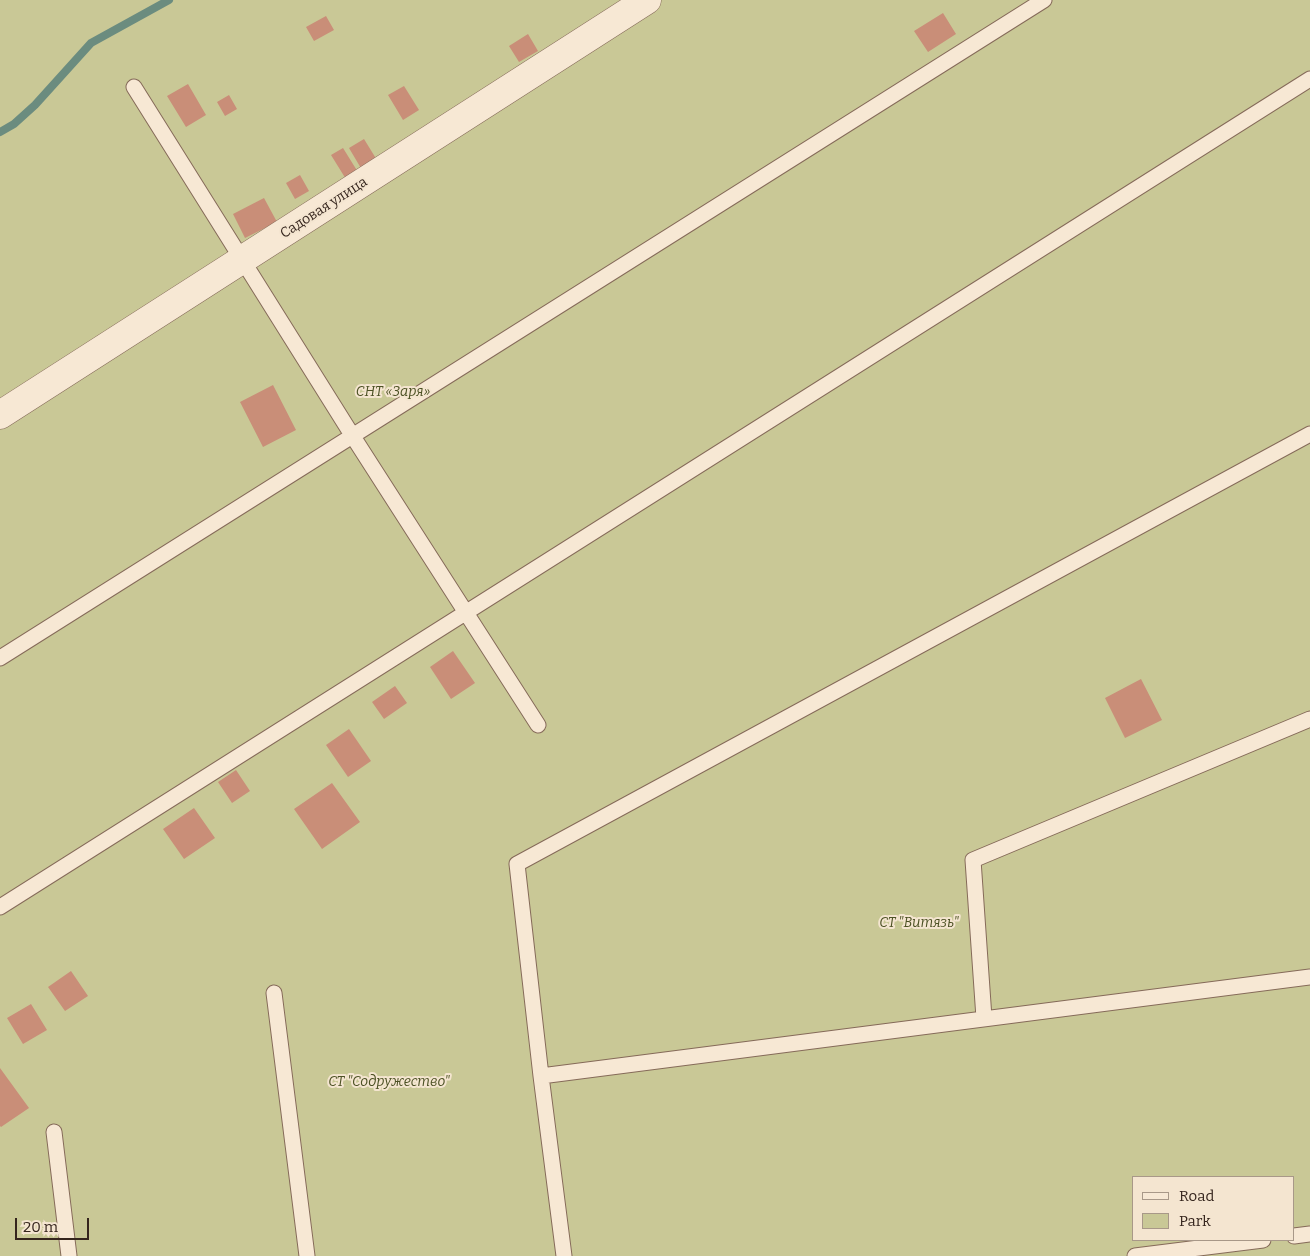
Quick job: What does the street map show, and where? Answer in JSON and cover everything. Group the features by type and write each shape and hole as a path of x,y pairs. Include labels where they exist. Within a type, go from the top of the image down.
{"street":[{"name":"Садовая улица","path":"0,415 647,0"}],"lane":[{"path":"0,658 1044,0"},
{"path":"0,907 1310,79"},
{"path":"134,87 352,436 538,725"},
{"path":"564,1256 541,1076 518,864 1310,434"},
{"path":"984,1018 973,860 1310,719"},
{"path":"541,1076 984,1018 1310,978"},
{"path":"274,993 307,1256"},
{"path":"54,1132 69,1256"},
{"path":"1295,1236 1310,1234"},
{"path":"1135,1256 1255,1241"}],"green space":[{"path":"0,0 1310,0 1310,1256 0,1256"}],"building":[{"path":"943,13 956,34 928,52 914,31"},
{"path":"326,16 334,30 314,41 306,27"},
{"path":"528,34 538,51 519,62 509,46"},
{"path":"188,84 206,115 186,127 167,96"},
{"path":"404,86 419,110 403,120 388,95"},
{"path":"229,95 237,109 225,116 217,102"},
{"path":"364,139 380,165 365,175 349,148"},
{"path":"343,148 361,177 349,184 331,155"},
{"path":"300,175 309,191 295,199 286,183"},
{"path":"264,198 277,222 245,238 233,214"},
{"path":"273,385 296,430 263,447 240,402"},
{"path":"453,651 475,683 451,699 430,667"},
{"path":"1141,679 1162,720 1125,738 1105,698"},
{"path":"395,686 407,703 384,719 372,702"},
{"path":"349,729 371,761 348,777 326,745"},
{"path":"236,770 250,791 232,803 218,782"},
{"path":"332,783 360,822 322,849 294,809"},
{"path":"194,808 215,838 184,859 163,829"},
{"path":"71,971 88,996 65,1011 48,987"},
{"path":"31,1004 47,1030 23,1044 7,1018"},
{"path":"0,1068 29,1108 1,1127 0,1126"}],"waterway":[{"path":"0,132 14,124 35,105 91,43 169,0"}],"park label":[{"name":"СНТ «Заря»","path":"393,392"},
{"name":"СТ \"Витязь\"","path":"919,923"},
{"name":"СТ \"Содружество\"","path":"389,1082"}]}
